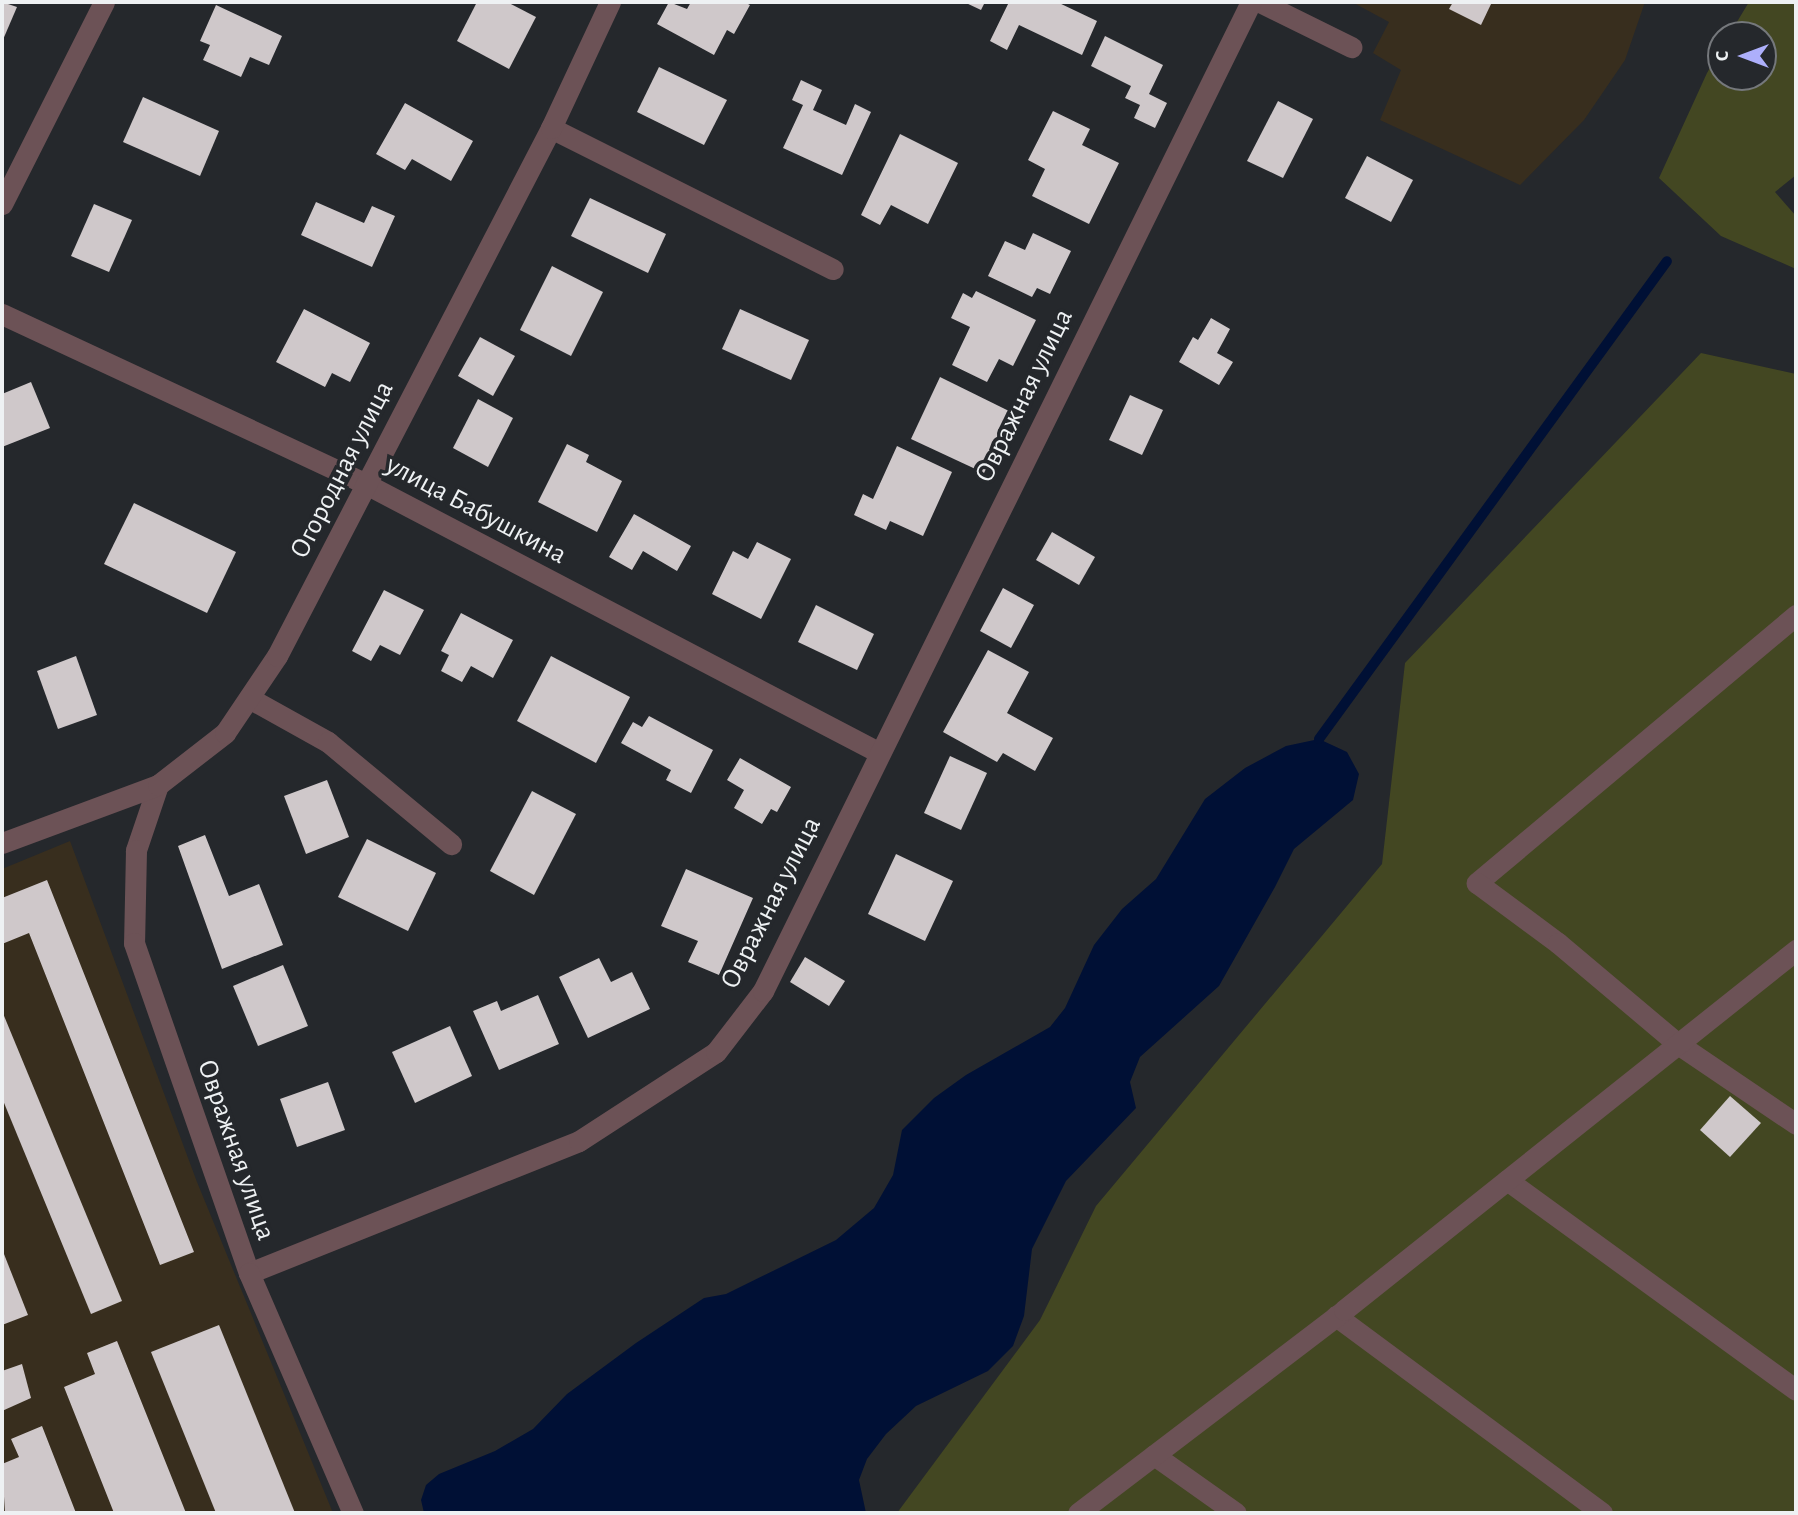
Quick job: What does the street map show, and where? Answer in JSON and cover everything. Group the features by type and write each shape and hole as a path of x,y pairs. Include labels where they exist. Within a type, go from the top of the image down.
{"street":[{"path":"2,204 104,2"},
{"name":"Огородная улица","path":"2,843 158,785 225,733 277,656 551,128 610,2"},
{"name":"Овражная улица","path":"158,785 136,850 134,943 249,1273 579,1141 716,1052 763,991 878,752 1251,2"},
{"path":"1260,2 1352,47"},
{"path":"551,128 833,269"},
{"name":"улица Бабушкина","path":"2,314 366,484 878,752"},
{"path":"1796,615 1477,883 1558,943 1678,1044 1796,1124"},
{"path":"249,698 328,742 451,844"},
{"path":"1078,1513 1336,1316 1796,950"},
{"path":"1507,1180 1796,1390"},
{"path":"249,1273 353,1513"},
{"path":"1336,1316 1602,1513"},
{"path":"1154,1455 1236,1513"}],"shaded area":[{"path":"1352,2 1645,2 1625,60 1584,120 1520,185 1380,120 1401,70 1373,53 1389,22"},
{"path":"70,841 197,1182 333,1513 2,1513 2,869"}],"green space":[{"path":"1749,2 1796,2 1796,175 1775,192 1796,216 1796,269 1721,236 1659,178 1707,73 1707,91 1777,91 1777,21 1737,21"},
{"path":"1701,353 1796,374 1796,1513 897,1513 1040,1320 1096,1206 1382,864 1405,663"}],"water":[{"path":"1319,739 1347,752 1359,774 1353,800 1294,849 1219,986 1140,1057 1130,1082 1136,1108 1066,1181 1032,1249 1024,1316 1013,1346 988,1371 916,1406 886,1434 867,1459 859,1480 866,1513 424,1513 421,1500 426,1485 439,1474 495,1451 533,1429 567,1394 636,1343 704,1298 726,1294 836,1240 874,1208 893,1175 902,1130 934,1098 966,1075 1050,1027 1065,1008 1094,945 1122,909 1156,879 1205,799 1245,768 1286,746"}],"building":[{"path":"2,2 17,7 2,42"},
{"path":"477,2 507,2 536,17 509,69 457,41"},
{"path":"669,2 687,9 691,2 744,2 750,5 734,34 727,30 714,55 657,24"},
{"path":"964,2 985,2 981,10"},
{"path":"1009,2 1057,2 1097,21 1082,55 1019,25 1007,50 990,41"},
{"path":"1453,2 1492,2 1481,25 1449,9"},
{"path":"216,5 282,36 269,65 250,57 241,77 203,60 210,45 200,41"},
{"path":"1105,36 1163,65 1149,94 1167,103 1155,128 1134,118 1140,105 1125,98 1131,86 1091,66"},
{"path":"659,67 727,100 704,145 637,112"},
{"path":"801,80 822,90 813,110 846,125 855,104 871,112 842,175 783,148 803,105 792,100"},
{"path":"143,97 219,131 200,176 123,142"},
{"path":"1278,101 1313,119 1283,178 1247,161"},
{"path":"405,103 473,141 451,181 412,159 405,170 376,154"},
{"path":"1053,111 1090,129 1082,145 1119,163 1089,224 1032,196 1045,169 1028,160"},
{"path":"900,134 958,163 928,224 891,205 880,225 861,215"},
{"path":"1367,156 1413,180 1391,222 1345,198"},
{"path":"590,198 666,234 648,273 571,236"},
{"path":"316,202 364,223 372,206 395,216 372,267 301,235"},
{"path":"94,204 132,220 109,272 71,256"},
{"path":"1033,233 1071,251 1050,294 1037,288 1032,297 988,276 1005,241 1025,250"},
{"path":"552,266 603,292 571,356 520,330"},
{"path":"976,291 1036,320 1013,366 999,359 987,382 952,365 970,327 951,318 963,293 972,298"},
{"path":"304,309 370,343 350,382 332,373 325,387 276,362"},
{"path":"740,309 809,340 791,380 722,349"},
{"path":"1211,318 1230,329 1217,353 1233,362 1219,385 1179,362 1193,337 1198,340"},
{"path":"480,337 515,356 493,396 458,376"},
{"path":"940,377 1013,413 984,473 911,439"},
{"path":"31,382 50,428 2,447 2,394"},
{"path":"1130,395 1163,410 1142,455 1109,440"},
{"path":"478,399 513,418 488,467 453,448"},
{"path":"567,444 589,455 586,462 622,481 597,532 538,502"},
{"path":"897,446 952,472 923,536 890,521 886,530 854,515 863,494 873,499"},
{"path":"134,503 236,552 207,613 104,564"},
{"path":"634,514 691,546 677,571 643,551 632,570 609,557"},
{"path":"1052,532 1095,557 1079,585 1036,560"},
{"path":"757,542 791,559 761,619 712,594 733,551 748,559"},
{"path":"1003,588 1034,605 1011,648 980,631"},
{"path":"384,590 424,610 400,655 380,645 371,661 352,651"},
{"path":"816,605 874,634 857,670 798,642"},
{"path":"461,613 513,640 493,678 471,666 462,682 441,671 449,655 441,651"},
{"path":"988,650 1029,672 1007,713 1053,738 1035,771 1003,753 997,762 943,732"},
{"path":"76,656 97,715 58,729 37,671"},
{"path":"551,656 630,697 596,763 517,721"},
{"path":"649,716 713,750 691,793 666,780 671,770 621,743 633,722 642,727"},
{"path":"950,756 987,773 961,830 924,813"},
{"path":"740,758 791,787 777,812 771,809 762,824 734,808 744,790 727,780"},
{"path":"327,780 349,837 306,854 284,796"},
{"path":"532,791 576,814 534,895 490,871"},
{"path":"205,835 229,896 259,884 283,945 222,969 178,846"},
{"path":"367,839 436,873 408,931 338,897"},
{"path":"896,854 953,881 925,941 868,914"},
{"path":"686,869 753,898 719,975 688,962 698,941 661,926"},
{"path":"47,880 194,1252 160,1265 29,933 2,944 2,898"},
{"path":"805,957 845,981 829,1006 790,982"},
{"path":"599,958 611,982 632,972 650,1009 588,1038 559,977"},
{"path":"283,965 308,1026 258,1046 233,986"},
{"path":"538,995 559,1044 499,1070 473,1011 497,1001 501,1011"},
{"path":"2,1011 122,1301 91,1314 2,1098"},
{"path":"450,1026 472,1076 415,1103 392,1052"},
{"path":"328,1082 345,1130 297,1147 280,1099"},
{"path":"1730,1096 1761,1123 1730,1157 1700,1130"},
{"path":"2,1249 28,1315 2,1325"},
{"path":"219,1325 295,1513 216,1513 151,1352"},
{"path":"117,1341 186,1513 114,1513 64,1387 95,1374 87,1353"},
{"path":"22,1364 31,1398 2,1411 2,1371"},
{"path":"42,1426 76,1513 5,1513 2,1464 19,1457 11,1439"}],"waterway":[{"path":"1319,739 1667,261"}]}
